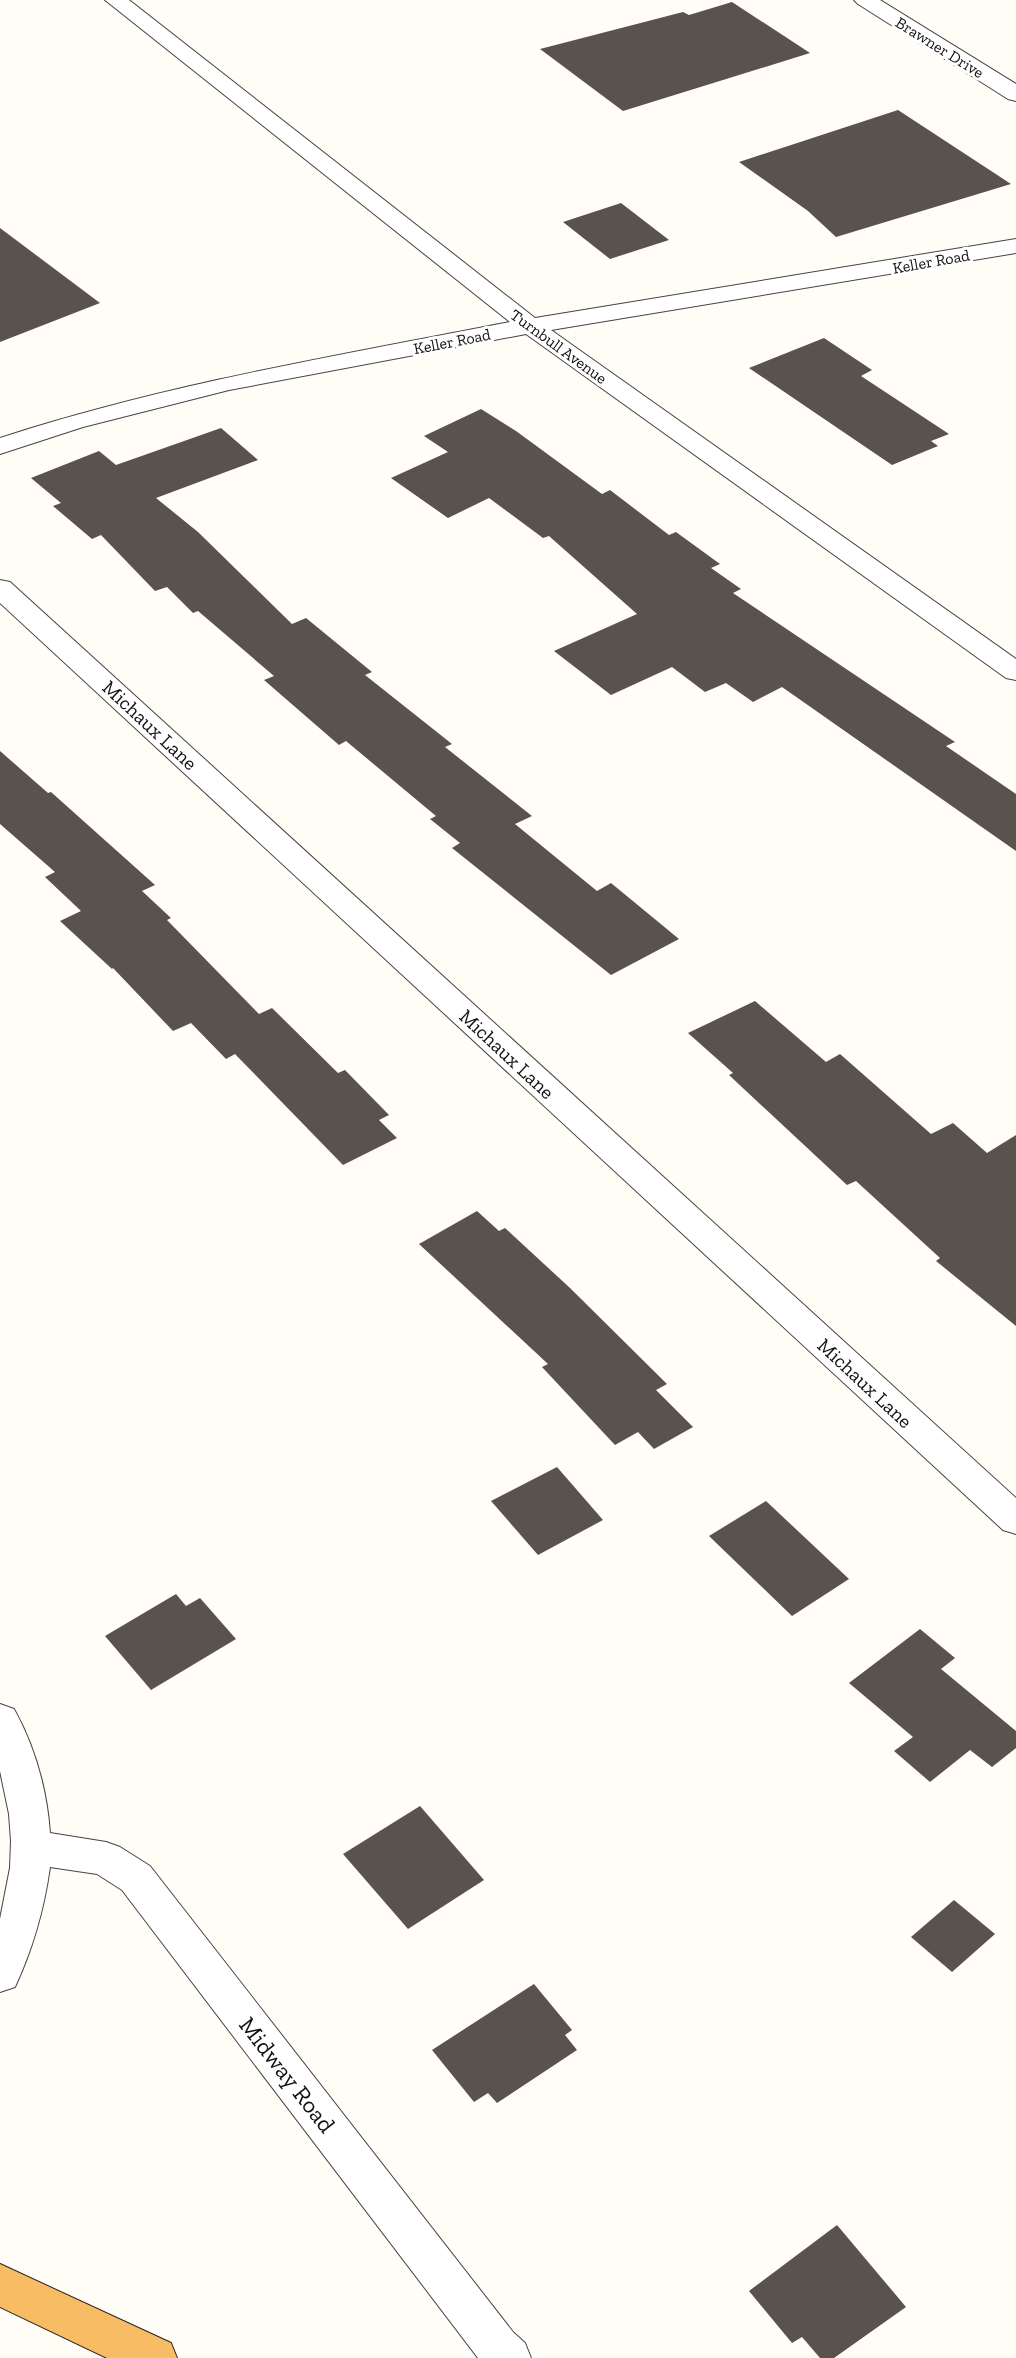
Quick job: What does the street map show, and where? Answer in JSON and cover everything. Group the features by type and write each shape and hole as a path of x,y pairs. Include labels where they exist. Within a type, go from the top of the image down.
{"highway":[{"path":"0,2285 156,2358"}],"street":[{"name":"Turnbull Avenue","path":"116,0 530,326 1016,672"},
{"name":"Brawner Drive","path":"865,0 1016,94"},
{"name":"Keller Road","path":"0,446 74,423 228,383 530,326 1016,246"},
{"name":"Michaux Lane","path":"0,588 1016,1520"},
{"path":"0,1720 21,1772 29,1815 31,1852 28,1890 15,1940 0,1974"},
{"name":"Midway Road","path":"31,1852 55,1850 106,1859 136,1878 497,2347 509,2358"}],"building":[{"path":"732,2 810,53 623,111 540,49 683,12 689,15"},
{"path":"898,110 1011,184 836,237 808,211 739,162"},
{"path":"621,203 669,240 610,259 563,222"},
{"path":"0,228 100,303 0,342"},
{"path":"824,338 872,370 861,376 949,434 931,441 938,446 892,465 749,368"},
{"path":"481,409 516,431 602,494 610,490 669,535 676,532 720,564 711,568 741,589 733,593 955,742 946,746 1016,794 1016,851 782,687 753,702 726,683 705,692 672,667 611,695 554,651 637,614 549,536 543,538 489,498 448,518 391,478 448,452 424,436"},
{"path":"221,428 258,460 156,498 198,532 292,624 306,618 372,672 365,675 452,744 445,747 532,816 515,824 597,891 611,883 679,939 611,975 452,848 460,843 430,819 436,816 346,741 339,745 264,680 274,676 198,611 193,613 167,587 155,591 101,535 92,539 53,506 61,503 31,478 99,451 116,465"},
{"path":"0,751 48,793 51,792 155,885 142,891 171,918 167,920 259,1014 272,1008 338,1073 345,1070 389,1115 379,1120 397,1138 343,1165 235,1054 226,1059 191,1023 173,1031 113,968 60,921 81,911 45,877 55,872 0,824"},
{"path":"755,1001 826,1062 840,1054 931,1134 953,1123 987,1153 1016,1135 1016,1326 936,1261 940,1258 856,1181 847,1185 729,1075 733,1073 688,1033"},
{"path":"477,1211 499,1231 505,1228 570,1288 667,1384 656,1390 693,1427 654,1449 638,1432 615,1445 542,1367 548,1364 419,1244"},
{"path":"557,1467 603,1520 538,1555 491,1501"},
{"path":"766,1501 849,1579 792,1616 709,1536"},
{"path":"176,1594 186,1606 200,1598 236,1639 151,1690 105,1636"},
{"path":"920,1629 955,1658 941,1669 1016,1731 1016,1748 992,1767 970,1750 930,1782 894,1751 913,1737 849,1683"},
{"path":"420,1806 484,1880 408,1929 343,1854"},
{"path":"954,1900 995,1934 952,1972 911,1937"},
{"path":"534,1984 572,2030 565,2035 577,2050 497,2103 488,2093 474,2102 432,2050"},
{"path":"837,2225 906,2307 834,2358 820,2358 802,2337 792,2343 749,2291"}]}
